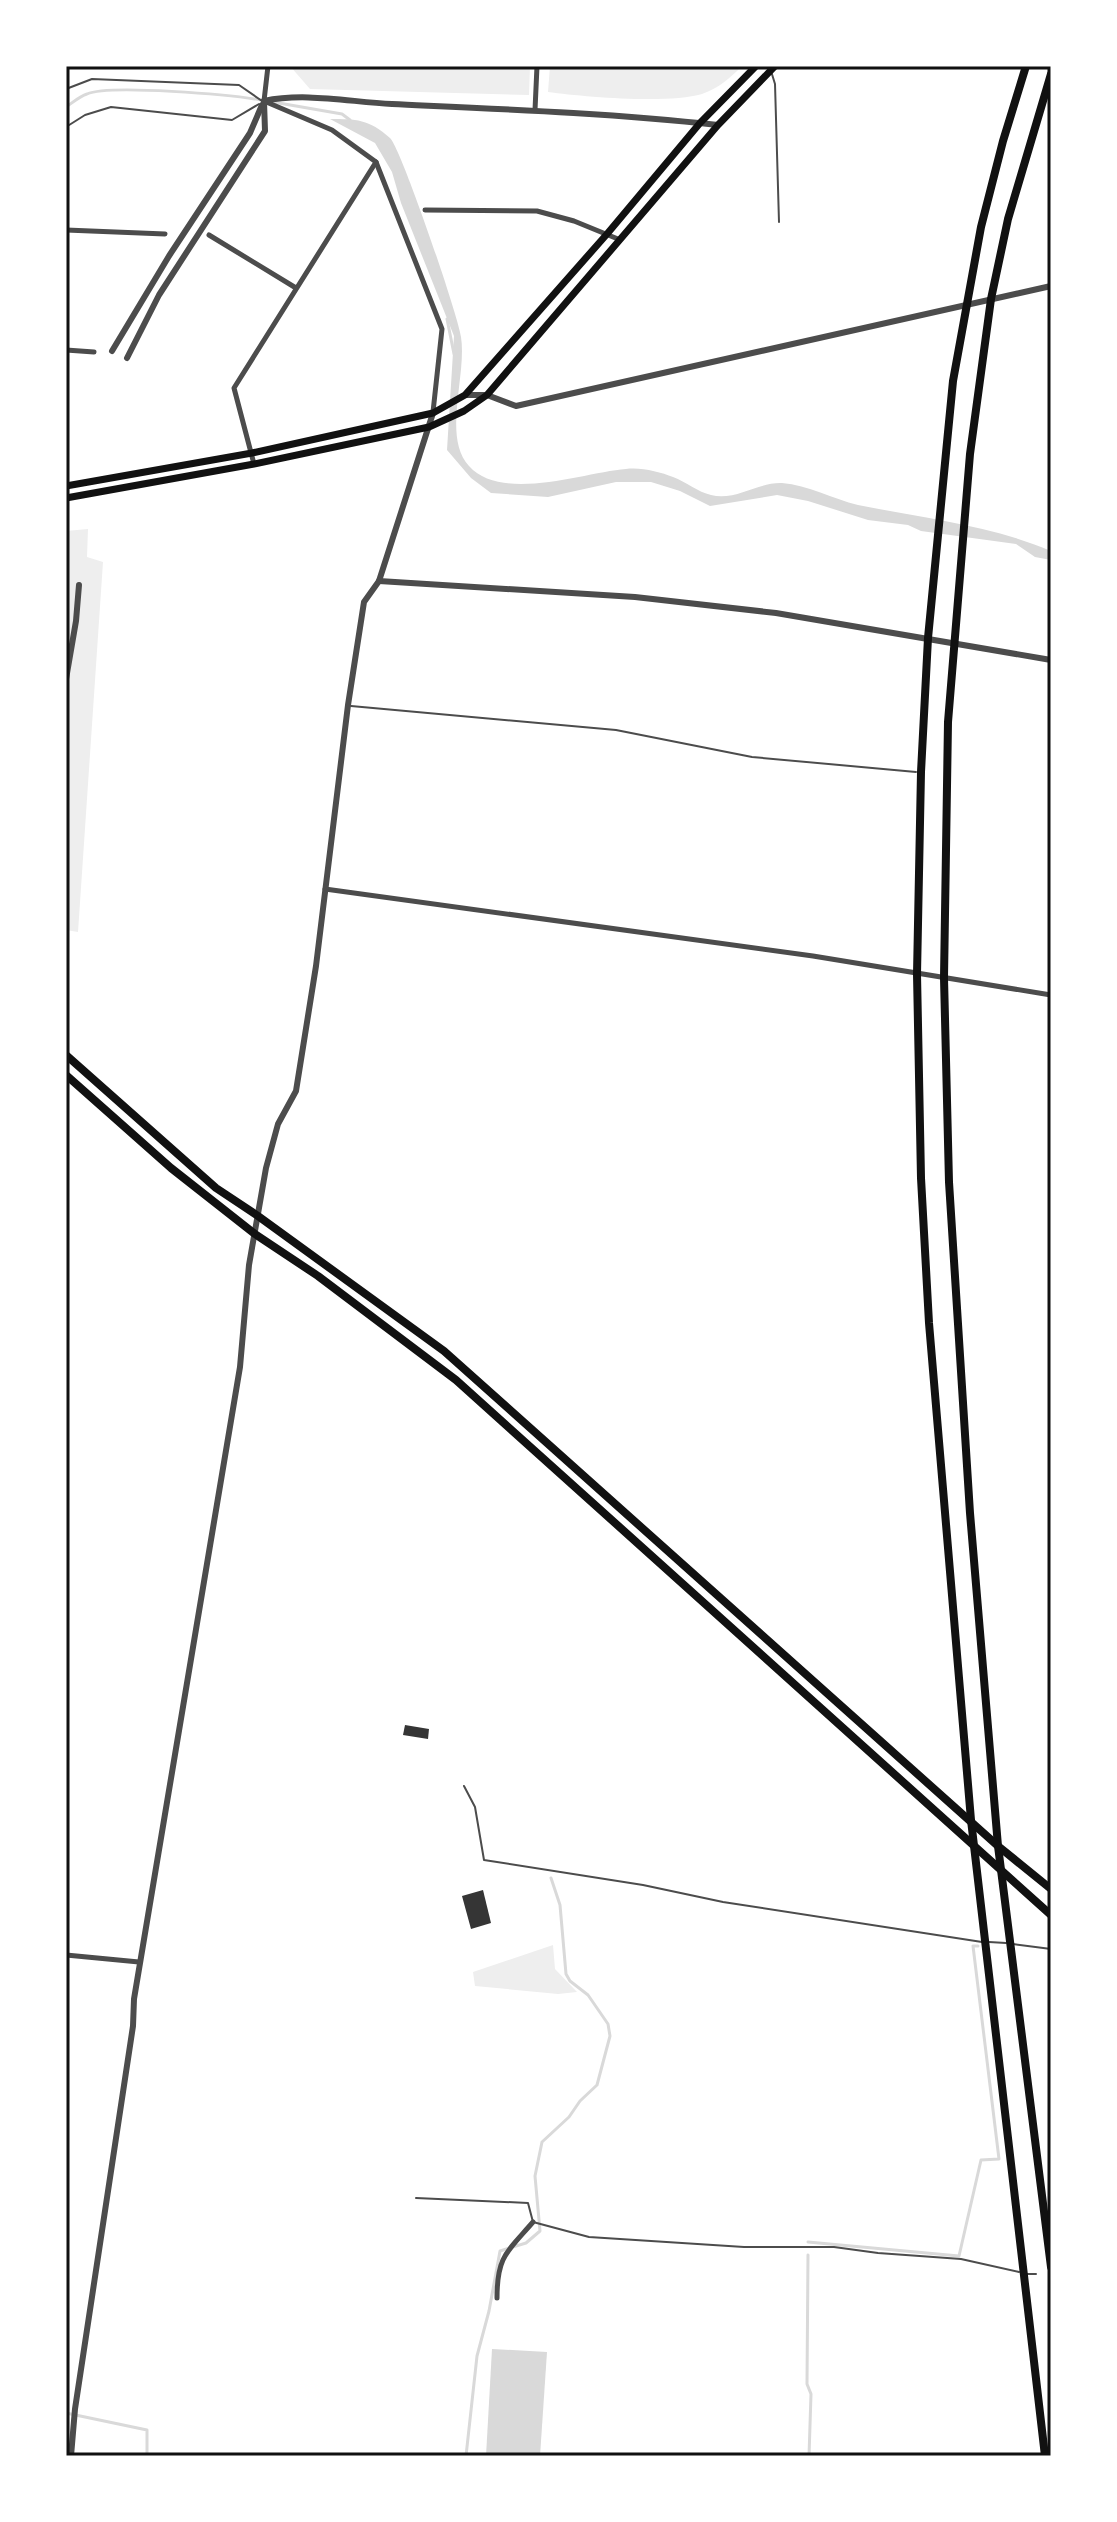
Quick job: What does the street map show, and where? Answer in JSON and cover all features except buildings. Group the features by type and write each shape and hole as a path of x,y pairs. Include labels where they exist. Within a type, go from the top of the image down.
{"main road":[{"path":"66,486 252,453 433,413 463,396 607,234 700,123 756,66"},
{"path":"1026,66 1003,141 965,304 953,381 928,638 921,772 917,974 921,1178 929,1323 973,1844 1031,2274 1045,2456"},
{"path":"66,498 254,464 429,427 460,412 487,395 618,239 718,125 773,68"},
{"path":"1051,74 1008,219 991,299 962,523 948,737 944,978 945,1082 956,1327 998,1846 1051,2267"},
{"path":"66,1055 216,1188 444,1351 998,1846 1051,1889"},
{"path":"66,1075 171,1168 255,1234 318,1276 456,1380 1051,1915"},
{"path":"665,1567 671,1554"}],"street":[{"path":"112,351 169,256 250,133 265,90 268,66"},
{"path":"535,110 537,66"},
{"path":"262,101 293,96 346,102 643,116 718,125"},
{"path":"71,2456 75,2409 133,2026 139,1962 240,1367 245,1297 266,1168 278,1124 296,1091 364,602 379,581 433,413 442,329 376,162 332,130 262,101"},
{"path":"127,358 159,295 265,131 262,101"},
{"path":"254,464 234,388 376,162"},
{"path":"425,210 537,211 618,239"},
{"path":"66,230 165,234"},
{"path":"209,235 296,288"},
{"path":"463,396 487,395 516,406 1051,286"},
{"path":"66,350 94,352"},
{"path":"379,581 635,597 776,613 1051,660"},
{"path":"66,679 79,585"},
{"path":"325,889 798,953 1051,995"},
{"path":"66,1955 139,1962"},
{"path":"497,2298 502,2258 533,2222"}],"lane":[{"path":"773,68 779,222"},
{"path":"66,89 92,79 239,85 262,101 232,120 111,107 85,115 66,127"},
{"path":"348,705 616,730 752,757 921,772"},
{"path":"464,1786 475,1807 484,1860 643,1885 723,1902 984,1942 1051,1949"},
{"path":"416,2198 528,2203 533,2222 589,2237 744,2247 834,2247 961,2259 1031,2274"}],"shaded area":[{"path":"290,66 530,66 529,95 310,89"},
{"path":"550,66 742,66 714,89 702,94 648,99 548,92"},
{"path":"330,119 369,124 390,138 396,149 428,233 461,337 456,422 461,454 469,466 484,477 522,484 638,469 668,475 706,494 720,496 773,483 792,484 858,505 956,523 1028,542 1051,551 1051,560 1035,557 1016,544 921,531 908,525 868,520 808,501 777,495 710,506 680,491 651,482 616,482 548,497 491,493 471,478 447,450 454,336 401,203 392,172 375,143"},
{"path":"88,529 87,557 103,562 78,932 66,930 66,531"},
{"path":"553,1945 555,1969 577,1992 558,1994 475,1986 473,1972"},
{"path":"492,2349 547,2352 540,2456 486,2456"}],"waterway":[{"path":"66,107 87,94 120,90 199,93 261,100"},
{"path":"273,102 342,114 350,120"},
{"path":"447,319 454,354"},
{"path":"466,2456 477,2356 500,2251 526,2243 540,2231 535,2176 542,2142 597,2085 610,2036 608,2024 588,1995 566,1974 560,1905 551,1878"},
{"path":"808,2242 959,2256 981,2160 999,2159 973,1946 978,1946"},
{"path":"808,2255 809,2456"},
{"path":"66,2413 147,2430 147,2456"}]}
